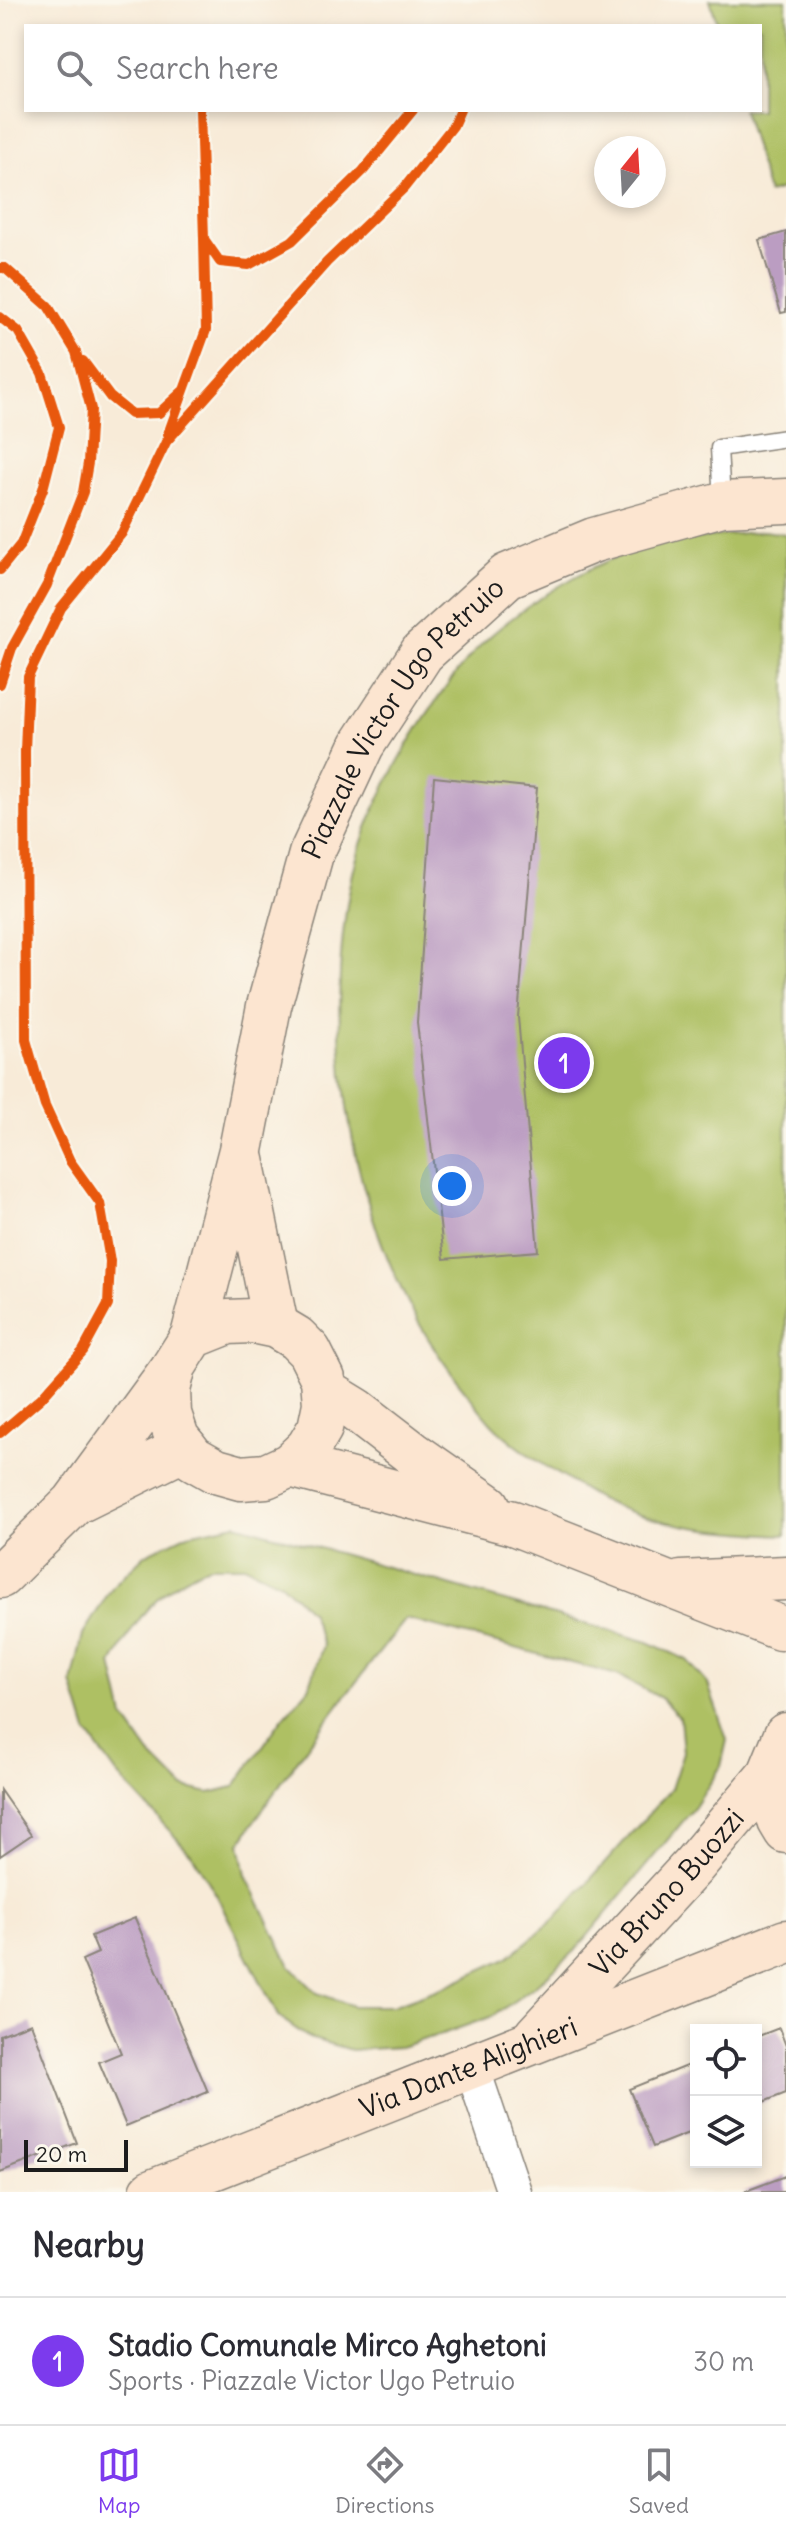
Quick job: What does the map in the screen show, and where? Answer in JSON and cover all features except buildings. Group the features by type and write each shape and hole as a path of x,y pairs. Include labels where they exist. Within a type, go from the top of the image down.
{"street":[{"name":"Piazzale Victor Ugo Petruio","path":"290,1465 266,1476 241,1478 216,1471 193,1458 177,1438 169,1414 168,1390 184,1351 241,1150 269,1006 311,854 362,745 422,653 507,576 594,540 722,504 786,501"},
{"name":"Piazzale Victor Ugo Petruio","path":"241,1150 276,1326"},
{"path":"0,1576 74,1503 184,1351 228,1322 252,1321 276,1326 296,1338 309,1351 323,1379 325,1404 320,1428 308,1448 290,1465"},
{"path":"325,1391 513,1523"},
{"path":"74,1503 185,1448"},
{"path":"290,1465 513,1523 667,1583 784,1624"},
{"path":"667,1583 786,1578"},
{"name":"Via Bruno Buozzi","path":"778,1754 780,1821 786,1831"},
{"name":"Via Bruno Buozzi","path":"527,2045 693,1866 778,1754"},
{"name":"Via Dante Alighieri","path":"152,2192 786,1942"},
{"path":"472,2067 514,2192"}],"lane":[{"path":"722,504 719,448 786,438"}],"green space":[{"path":"710,0 786,0 786,188 768,193 744,112 762,112 762,24 717,24"},
{"path":"764,531 786,534 786,1535 693,1527 625,1510 593,1496 539,1462 485,1416 427,1336 395,1276 371,1212 354,1144 343,1075 339,1006 343,938 353,873 365,833 414,734 470,657 491,635 530,605 608,560 676,541"},
{"path":"236,1524 648,1642 687,1660 708,1684 727,1740 721,1766 695,1807 575,1951 535,1986 493,2016 400,2047 351,2050 309,2038 278,2016 217,1896 193,1856 117,1774 87,1732 72,1683 83,1634 113,1586 146,1554 188,1534","holes":["209,1566 246,1566 281,1583 310,1611 323,1645 309,1688 282,1719 234,1787 209,1793 183,1787 149,1753 124,1717 112,1664 151,1605 175,1584","406,1619 617,1675 661,1698 680,1718 683,1752 671,1789 555,1919 507,1958 444,1987 392,2006 353,2006 317,1993 290,1966 246,1875 240,1843 320,1729"]}],"cycle path":[{"path":"200,112 204,239 220,262 249,265 292,241 363,171 411,112"},
{"path":"0,1433 41,1398 83,1351 108,1305 110,1261 100,1203 70,1161 45,1106 26,1040 25,751 28,677 61,608 122,533 166,442 327,262 404,188 453,126 459,112"},
{"path":"168,434 206,330 204,239"},
{"path":"0,268 5,268 48,306 76,352 91,409 83,492 47,585 12,648 0,684"},
{"path":"0,317 18,331 42,373 59,427 43,489 21,544 0,570"},
{"path":"83,361 110,397 131,414 159,413 183,391"}],"place":[{"name":"Stadio Comunale Mirco Aghetoni","path":"564,1063"}]}
